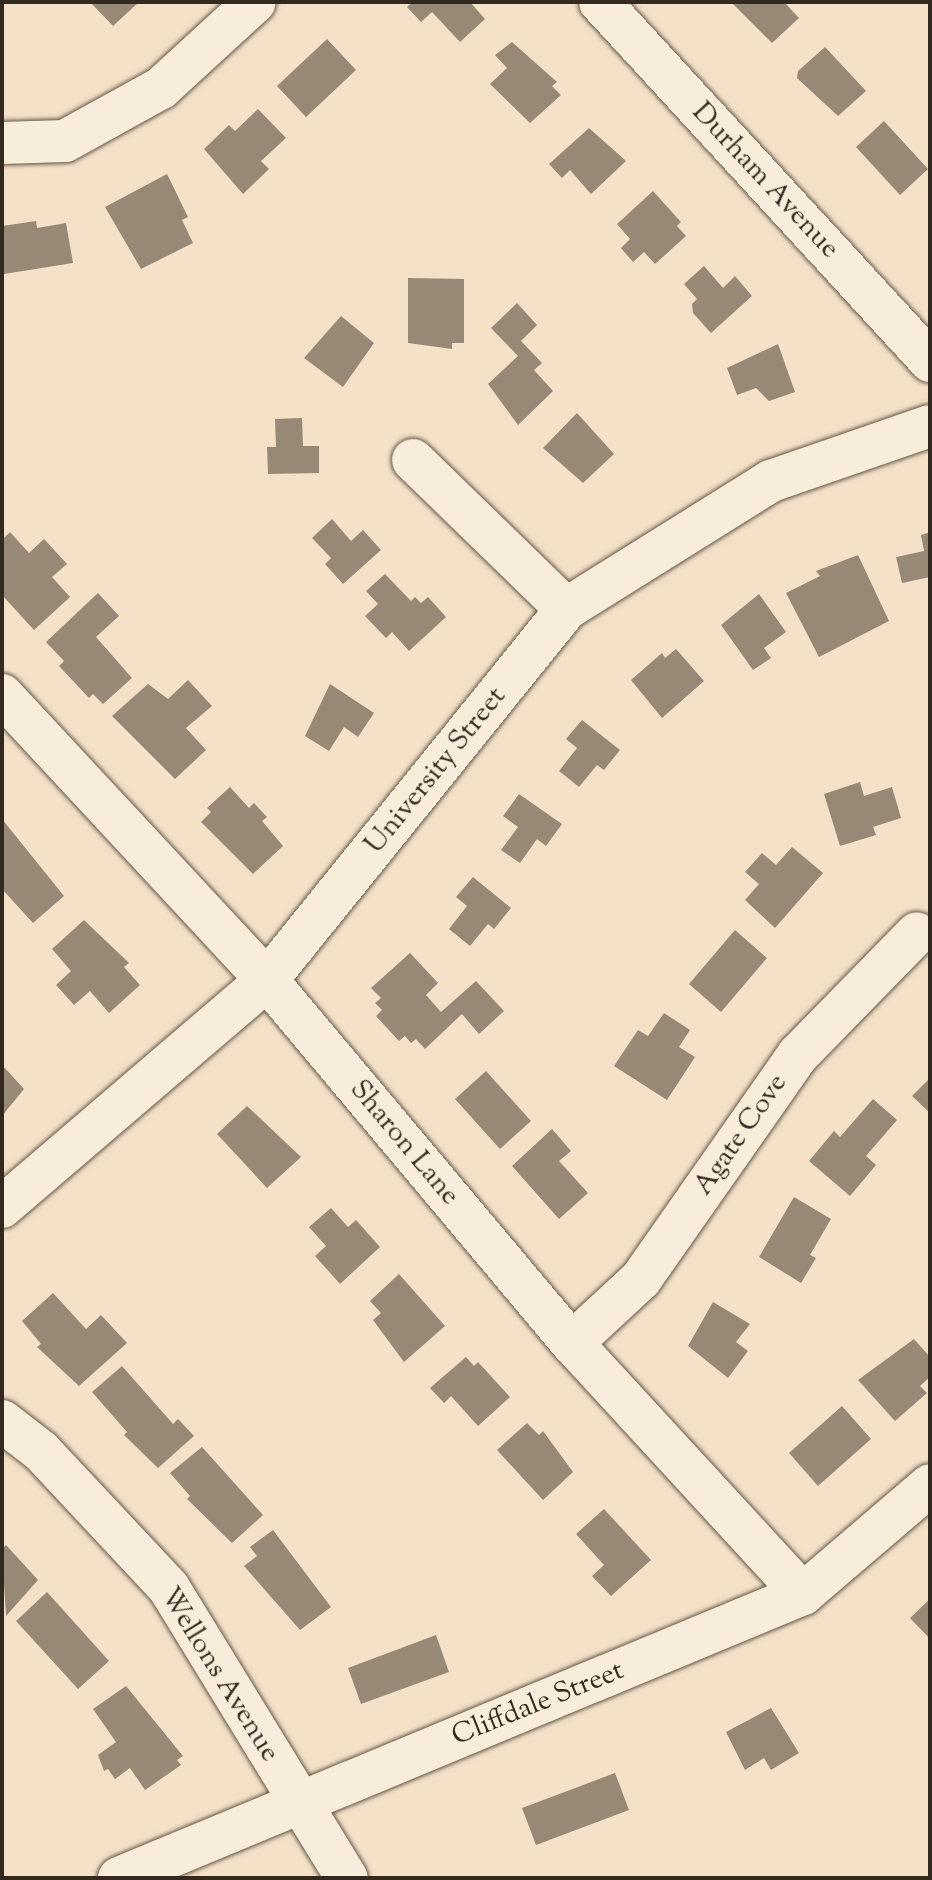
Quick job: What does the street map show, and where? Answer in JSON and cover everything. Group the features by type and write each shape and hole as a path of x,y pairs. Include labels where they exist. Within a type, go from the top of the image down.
{"street":[{"path":"2,143 65,141 161,88 255,2"},
{"name":"Durham Avenue","path":"600,2 930,361"},
{"name":"University Street","path":"2,1207 267,980 566,609 771,481 930,426"},
{"path":"413,460 566,609"},
{"name":"Sharon Lane","path":"2,695 267,980 572,1343 803,1594"},
{"name":"Agate Cove","path":"572,1343 641,1279 798,1055 917,933"},
{"name":"Wellons Avenue","path":"2,1421 41,1451 169,1588 298,1803 347,1878"},
{"name":"Cliffdale Street","path":"119,1878 803,1594 930,1485"}],"building":[{"path":"90,2 139,2 113,26"},
{"path":"413,2 470,2 485,19 460,42 432,12 421,22 407,7"},
{"path":"784,2 799,18 772,43 733,4"},
{"path":"327,39 356,70 306,117 277,86"},
{"path":"512,42 557,82 552,86 561,95 530,123 490,84 507,68 495,55"},
{"path":"825,47 866,91 838,116 797,78 798,71"},
{"path":"258,109 286,138 261,161 269,169 243,194 204,149 229,125 235,131"},
{"path":"884,121 928,169 900,195 856,147"},
{"path":"589,128 626,161 591,194 570,170 562,178 549,164"},
{"path":"167,174 188,217 182,220 193,243 141,269 105,207"},
{"path":"653,191 681,222 677,226 686,236 655,264 644,252 633,262 621,248 630,239 617,224"},
{"path":"36,221 37,228 66,223 73,263 4,274 2,226"},
{"path":"704,266 723,288 735,276 752,296 711,333 693,313 692,304 697,299 684,284"},
{"path":"408,278 464,279 464,343 452,343 452,349 408,343"},
{"path":"517,303 537,325 521,341 542,363 534,370 553,391 518,425 488,384 518,356 491,328"},
{"path":"341,316 374,343 343,387 304,358"},
{"path":"778,344 795,392 769,401 756,388 737,395 727,368"},
{"path":"577,413 614,454 583,483 543,448"},
{"path":"302,418 303,446 319,446 319,473 268,474 267,447 276,447 275,419"},
{"path":"332,519 351,541 363,530 381,550 343,584 325,564 331,558 312,538"},
{"path":"10,532 29,553 44,539 67,564 52,577 70,597 34,630 2,595 2,540"},
{"path":"930,532 930,577 902,583 896,557 924,551 921,535"},
{"path":"858,555 889,621 819,657 786,593 820,576 816,571"},
{"path":"385,574 411,601 415,597 421,603 428,597 446,617 409,651 392,632 386,638 365,616 378,604 366,591"},
{"path":"98,593 119,616 96,637 132,678 103,704 93,694 89,698 59,666 64,661 46,642"},
{"path":"759,594 786,632 764,648 771,658 753,670 721,625"},
{"path":"676,649 704,681 662,718 631,680 662,653 665,658"},
{"path":"188,680 212,706 186,728 206,750 175,779 112,716 148,684 168,699"},
{"path":"330,684 374,713 358,737 344,727 329,751 305,736"},
{"path":"582,720 620,750 604,770 597,765 579,787 559,771 577,748 566,739"},
{"path":"860,782 864,796 892,787 901,818 873,827 876,835 840,846 824,794"},
{"path":"230,787 249,808 254,803 267,817 262,821 283,846 253,874 201,822 211,812 207,808"},
{"path":"519,794 562,824 546,846 537,839 520,863 501,850 518,827 503,816"},
{"path":"2,819 64,896 33,923 2,889"},
{"path":"792,847 823,873 775,928 745,900 759,884 745,872 762,853 776,865"},
{"path":"473,877 511,908 494,929 488,924 470,946 449,929 467,906 456,897"},
{"path":"84,920 129,963 124,967 140,985 109,1013 90,991 74,1005 56,985 71,971 52,949"},
{"path":"735,930 767,958 721,1012 689,984"},
{"path":"410,953 438,983 426,995 441,1012 476,981 504,1011 479,1034 462,1014 425,1049 416,1039 411,1043 405,1036 399,1041 376,1016 382,1010 375,1003 381,998 371,988"},
{"path":"664,1013 690,1030 679,1047 695,1057 667,1100 614,1066 638,1030 648,1036"},
{"path":"2,1065 24,1089 2,1116"},
{"path":"486,1071 531,1121 500,1149 455,1099"},
{"path":"930,1078 930,1113 912,1096"},
{"path":"873,1099 897,1120 866,1156 876,1165 850,1196 809,1161 834,1131 840,1137"},
{"path":"247,1106 301,1157 267,1188 217,1134"},
{"path":"552,1129 571,1151 559,1161 588,1193 559,1219 512,1166"},
{"path":"794,1197 831,1219 810,1255 816,1258 801,1283 759,1257"},
{"path":"331,1208 348,1227 356,1220 380,1247 340,1284 315,1256 326,1246 309,1227"},
{"path":"399,1274 445,1326 404,1362 373,1320 381,1313 370,1301"},
{"path":"53,1293 86,1329 101,1315 127,1343 79,1386 37,1347 41,1344 22,1321"},
{"path":"713,1302 750,1324 736,1342 748,1351 728,1378 688,1346"},
{"path":"914,1339 930,1357 930,1377 920,1386 927,1393 895,1421 858,1380"},
{"path":"466,1357 474,1366 478,1362 510,1397 478,1426 451,1396 444,1403 430,1388"},
{"path":"122,1366 173,1424 178,1419 194,1436 158,1468 124,1435 127,1432 92,1392"},
{"path":"842,1406 871,1439 818,1486 789,1453"},
{"path":"527,1423 539,1435 543,1431 573,1472 543,1500 497,1450"},
{"path":"202,1447 263,1515 232,1543 187,1499 190,1496 170,1473"},
{"path":"604,1509 651,1560 611,1596 592,1576 604,1565 576,1534"},
{"path":"273,1530 331,1607 300,1630 244,1566 257,1556 250,1547"},
{"path":"6,1545 38,1580 6,1616 2,1549"},
{"path":"47,1592 109,1661 78,1689 16,1621"},
{"path":"930,1599 930,1639 910,1618"},
{"path":"436,1635 449,1672 361,1704 348,1668"},
{"path":"126,1686 183,1756 177,1760 181,1765 145,1790 130,1768 115,1779 108,1769 104,1771 98,1755 116,1742 93,1709"},
{"path":"771,1708 799,1753 771,1770 764,1758 745,1770 726,1732"},
{"path":"615,1773 629,1810 536,1845 522,1808"}]}
